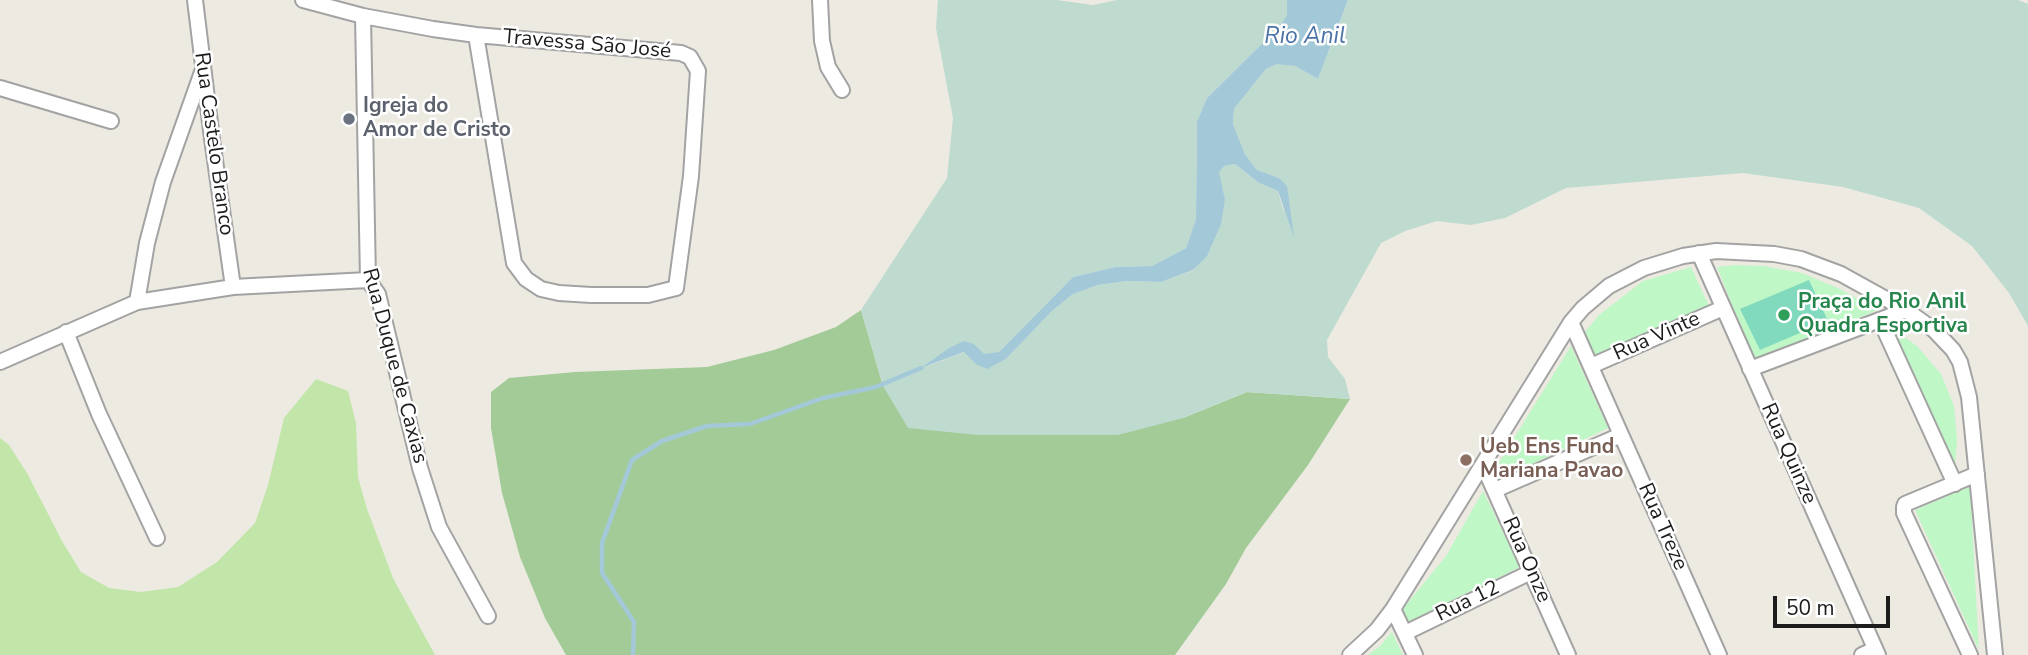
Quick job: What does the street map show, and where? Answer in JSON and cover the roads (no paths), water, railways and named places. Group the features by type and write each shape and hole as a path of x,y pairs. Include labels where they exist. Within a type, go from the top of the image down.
{"street":[{"name":"Rua Castelo Branco","path":"195,0 202,69 233,287"},
{"name":"Travessa São José","path":"303,0 363,16 476,35 681,53 694,62 698,71 691,176 676,288 648,295 559,293 541,289 526,279 514,264 476,35"},
{"path":"820,0 822,41 828,67 842,90"},
{"name":"Rua Duque de Caxias","path":"363,16 368,280 378,294 421,468 439,527 488,616"},
{"path":"137,302 147,243 163,182 202,69"},
{"path":"0,88 111,121"},
{"path":"1350,655 1377,630 1393,609 1571,322 1595,296 1626,276 1666,261 1699,253 1741,251 1801,259 1861,284 1906,310 1944,339 1960,362 1969,397 1995,655"},
{"name":"Rua Quinze","path":"1699,253 1872,653"},
{"path":"0,362 137,302 233,287 368,280"},
{"name":"Rua Vinte","path":"1591,366 1723,308"},
{"path":"1750,369 1906,310"},
{"path":"1880,320 1955,484"},
{"name":"Rua Treze","path":"1571,322 1719,655"},
{"path":"66,332 99,414 157,538"},
{"path":"1494,490 1621,435"},
{"name":"Rua Onze","path":"1483,465 1568,655"},
{"path":"1970,655 1904,513 1905,504 1978,474"},
{"name":"Rua 12","path":"1405,633 1531,572"},
{"path":"1393,609 1415,655"}],"water":[{"name":"Rio Anil","path":"1287,0 1348,0 1318,79 1295,66 1277,64 1266,69 1234,109 1233,124 1245,154 1257,170 1279,178 1287,186 1294,237 1278,191 1259,183 1235,164 1224,166 1219,172 1225,199 1221,224 1207,256 1193,270 1161,282 1127,281 1098,285 1073,294 1052,311 1006,359 987,369 976,364 964,352 921,368 964,341 974,344 984,354 999,352 1073,277 1115,267 1152,266 1186,248 1196,219 1197,122 1207,98 1279,27 1287,15"}],"waterway":[{"path":"633,655 634,622 602,573 602,543 632,460 662,441 707,426 750,424 823,398 876,387 921,368"}],"place":[{"name":"Igreja do Amor de Cristo","path":"349,119"},
{"name":"Praça do Rio Anil Quadra Esportiva","path":"1784,315"},
{"name":"Ueb Ens Fund Mariana Pavao","path":"1466,460"}]}
